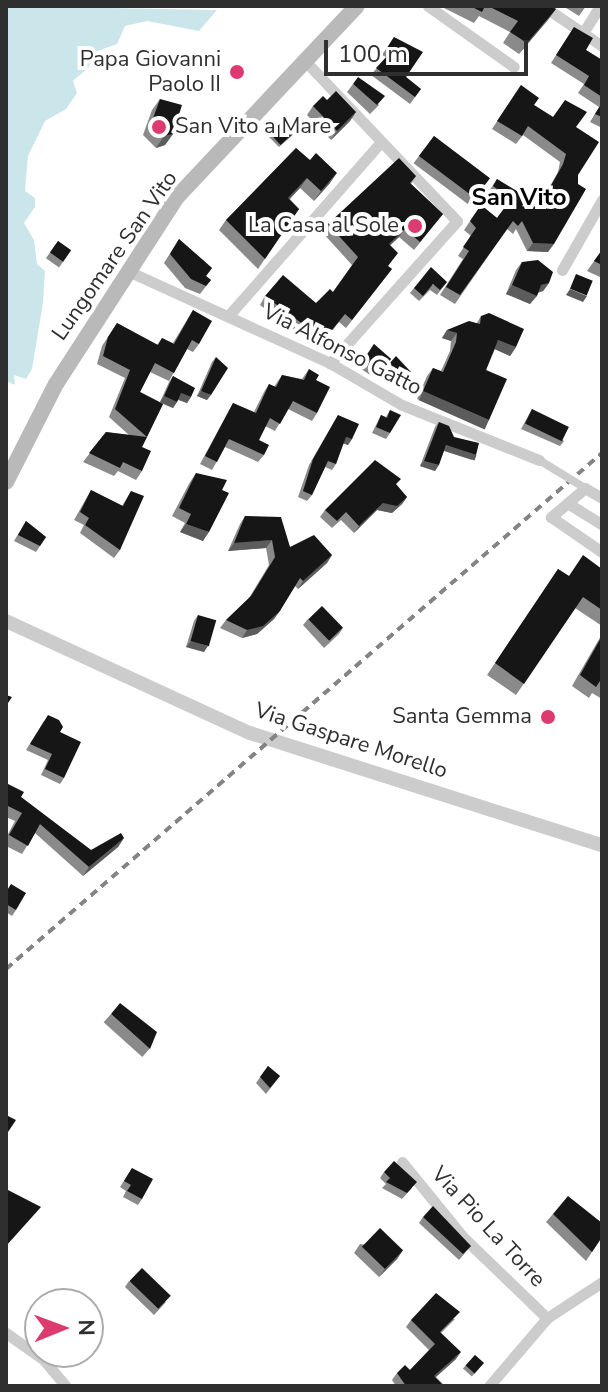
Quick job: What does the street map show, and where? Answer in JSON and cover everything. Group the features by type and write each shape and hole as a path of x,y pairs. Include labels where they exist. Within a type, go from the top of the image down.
{"main road":[{"name":"Lungomare San Vito","path":"6,482 56,384 177,197 307,63 357,6"}],"street":[{"path":"428,6 514,67"},
{"path":"543,6 602,46"},
{"path":"583,33 600,6"},
{"path":"307,63 457,221 330,363"},
{"path":"229,315 381,142"},
{"path":"562,270 602,200"},
{"name":"Via Alfonso Gatto","path":"128,271 330,363 402,405 539,460"},
{"path":"539,460 602,498"},
{"path":"585,488 551,517 602,552"},
{"path":"569,504 602,525"},
{"name":"Via Gaspare Morello","path":"6,621 250,733 602,845"},
{"name":"Via Pio La Torre","path":"402,1162 463,1237 547,1318"},
{"path":"489,1386 547,1318 602,1282"},
{"path":"6,1333 43,1359 66,1386"}],"water":[{"path":"6,6 217,10 199,31 147,21 125,26 117,44 92,53 89,67 73,81 77,93 66,109 45,121 28,156 25,191 35,198 35,207 24,223 34,240 37,264 45,271 43,303 32,369 26,379 14,375 15,385 6,381"}],"building":[{"path":"470,6 485,6 482,12"},
{"path":"488,6 551,6 556,9 527,43 510,32 518,21"},
{"path":"574,27 593,38 586,50 602,60 602,97 584,85 589,76 556,55"},
{"path":"394,37 423,52 406,77 421,89 415,97 376,68 392,51 387,48"},
{"path":"358,77 385,96 377,105 353,84"},
{"path":"521,85 539,98 534,105 553,117 565,100 587,112 576,127 599,142 578,175 578,184 586,189 554,244 533,243 522,221 518,226 513,221 460,295 446,287 469,251 463,247 476,228 470,221 481,205 497,218 511,199 493,186 497,179 530,199 543,200 566,154 528,126 522,136 497,121"},
{"path":"336,91 356,112 337,131 313,106 323,96 327,100"},
{"path":"160,99 182,105 173,134 164,136 151,124"},
{"path":"602,103 602,117 595,114"},
{"path":"285,119 296,131 281,145 270,133"},
{"path":"434,136 490,178 475,198 419,156"},
{"path":"296,148 310,160 316,153 337,173 321,191 307,178 288,198 299,209 265,259 226,220"},
{"path":"399,158 416,176 410,183 443,214 420,242 405,229 389,244 398,253 388,266 392,269 352,320 345,314 324,340 265,296 283,275 316,303 330,289 333,292 358,257 328,224"},
{"path":"179,239 212,268 206,276 211,280 206,286 191,279 170,254"},
{"path":"58,241 71,250 63,262 50,252"},
{"path":"602,250 602,265 594,261"},
{"path":"538,260 553,272 549,283 541,285 537,296 512,285 522,262"},
{"path":"431,267 447,282 440,290 433,284 423,296 414,288"},
{"path":"576,274 593,281 587,296 570,289"},
{"path":"193,310 212,321 199,344 192,340 174,373 155,363 140,392 163,404 147,437 115,409 130,370 103,356 108,337 117,323 158,345 162,338 174,344"},
{"path":"489,313 524,329 516,347 498,340 486,370 507,379 489,420 423,391 433,368 443,372 456,342 457,333 447,330 469,321 480,324 481,316"},
{"path":"374,344 391,359 379,372 363,361"},
{"path":"396,356 411,372 405,380 389,364"},
{"path":"216,357 228,368 211,395 201,391"},
{"path":"309,369 319,375 316,380 330,387 317,413 293,401 280,424 270,418 259,440 269,445 264,455 229,439 217,462 205,456 233,403 256,413 269,384 276,387 282,375 304,380"},
{"path":"173,376 195,388 191,397 181,393 177,402 164,396"},
{"path":"532,409 569,427 562,441 525,423"},
{"path":"390,410 401,415 390,433 376,427 381,415 387,418"},
{"path":"338,415 359,424 352,439 346,437 336,464 328,461 312,495 303,491 313,459"},
{"path":"439,422 449,426 454,437 479,443 476,455 446,445 439,465 424,461"},
{"path":"106,432 147,437 142,447 151,451 142,471 123,462 120,468 89,453"},
{"path":"375,460 401,479 396,484 407,497 397,506 383,503 359,526 346,512 337,521 325,510"},
{"path":"196,473 227,480 222,490 229,493 209,532 186,524 191,514 179,508"},
{"path":"91,490 123,506 131,491 144,496 120,550 85,525 89,518 80,512"},
{"path":"245,516 281,517 290,547 314,535 332,555 303,581 300,578 280,611 263,626 247,630 226,620 251,596 275,557 272,540 234,543"},
{"path":"26,521 46,537 40,546 18,535"},
{"path":"583,555 602,569 602,610 583,597 524,684 495,663 558,569 569,576"},
{"path":"322,606 343,628 329,641 308,619"},
{"path":"198,615 216,620 209,646 191,641"},
{"path":"602,636 602,682 596,687 580,675"},
{"path":"48,715 59,720 63,727 60,732 81,742 64,778 45,769 52,754 30,744"},
{"path":"6,783 24,792 21,797 91,850 121,833 124,838 89,867 40,824 28,846 9,835 22,813 6,805"},
{"path":"11,884 26,893 16,910 6,904 6,892"},
{"path":"120,1003 157,1032 150,1049 111,1014"},
{"path":"268,1066 280,1076 270,1088 260,1077"},
{"path":"6,1115 16,1120 6,1135"},
{"path":"394,1161 417,1182 407,1193 386,1182 390,1178 384,1172"},
{"path":"132,1168 153,1179 142,1199 127,1191 131,1185 124,1181"},
{"path":"6,1189 41,1207 6,1246"},
{"path":"568,1196 602,1223 602,1237 592,1252 553,1214"},
{"path":"433,1206 471,1246 463,1254 423,1217"},
{"path":"380,1228 403,1250 385,1269 362,1247"},
{"path":"142,1268 171,1296 158,1309 129,1281"},
{"path":"436,1293 460,1312 440,1332 461,1352 434,1376 444,1386 406,1386 397,1373 405,1365 410,1370 435,1344 411,1320"},
{"path":"475,1355 484,1363 475,1373 466,1365"}],"railway":[{"path":"6,969 602,453"}],"place":[{"name":"Papa Giovanni Paolo II","path":"237,72"},
{"name":"San Vito a Mare","path":"159,127"},
{"name":"La Casa al Sole","path":"415,226"},
{"name":"Santa Gemma","path":"548,717"}],"district":[{"name":"San Vito","path":"519,198"}]}
